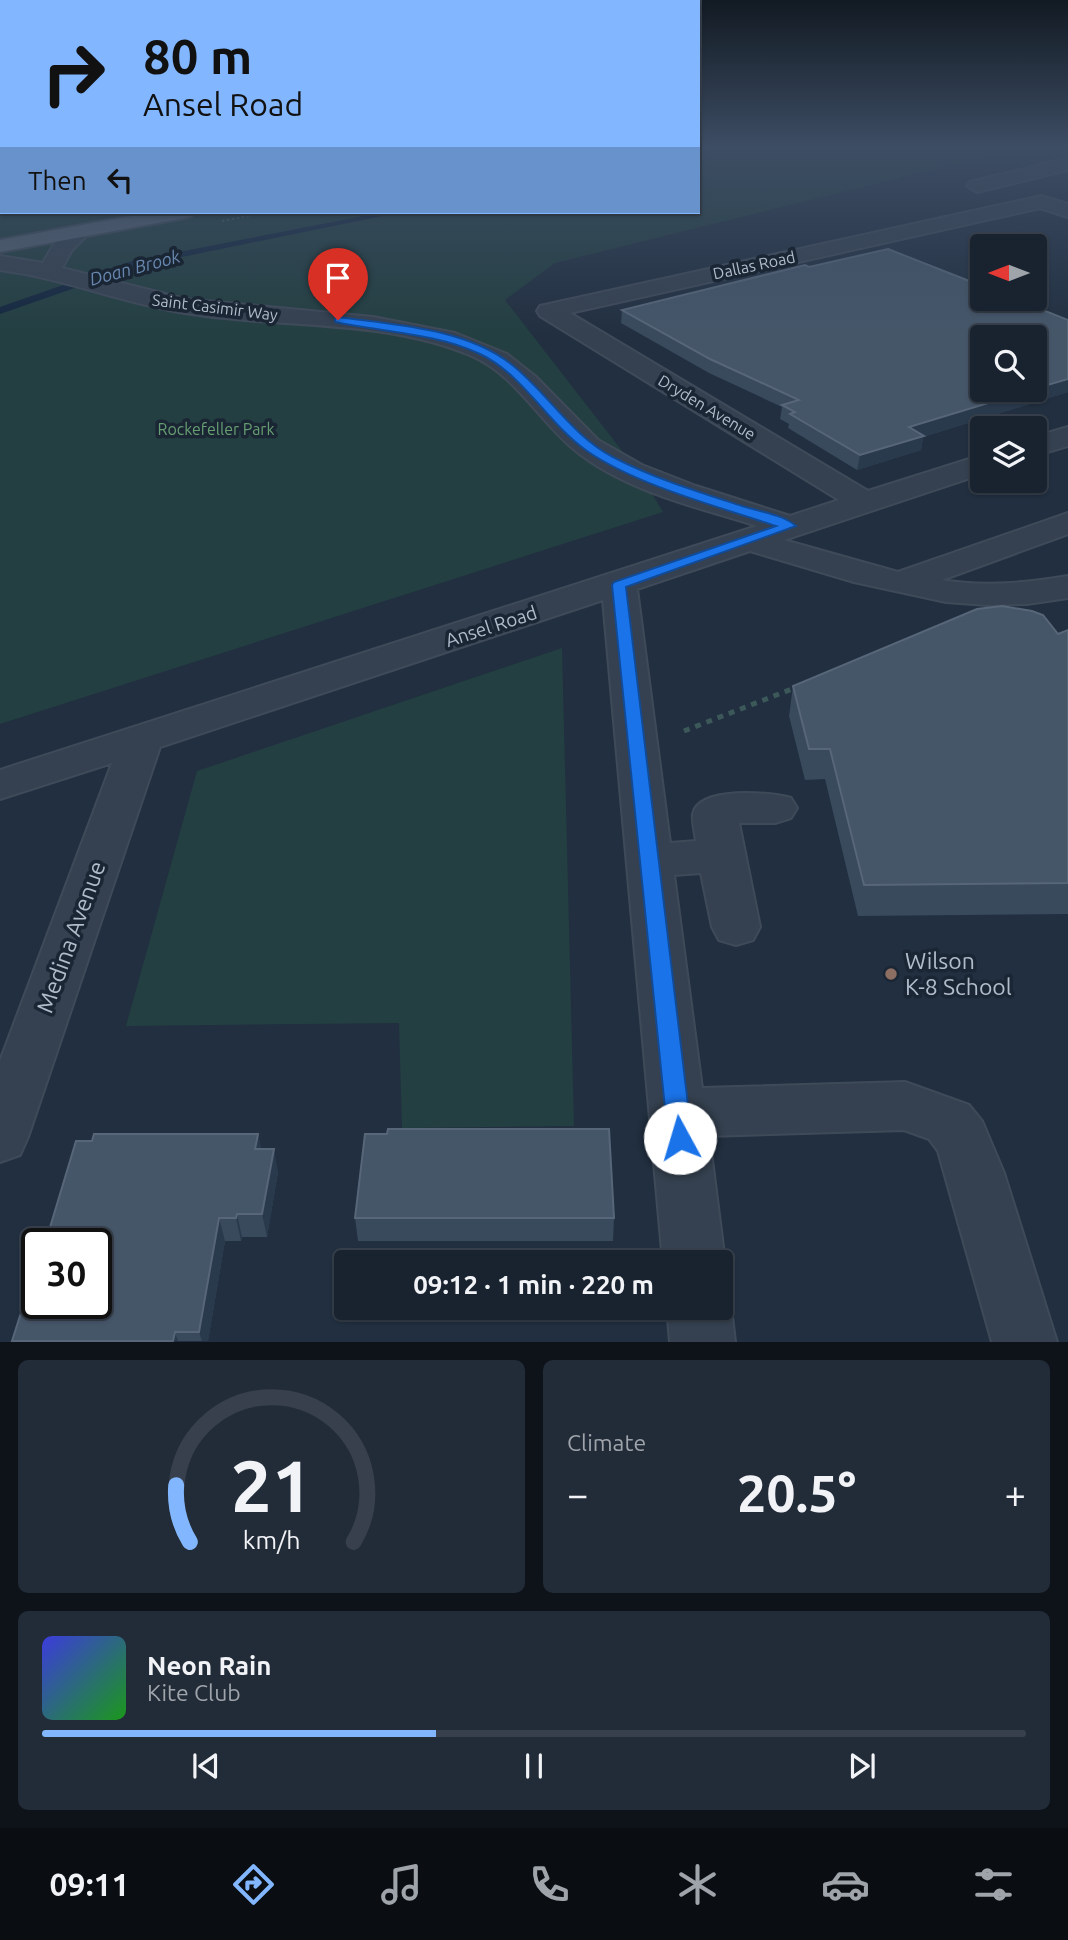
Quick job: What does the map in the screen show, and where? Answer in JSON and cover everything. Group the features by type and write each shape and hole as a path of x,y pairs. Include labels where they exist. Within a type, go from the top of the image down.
{"main road":[{"path":"0,246 175,214"}],"street":[{"name":"Dallas Road","path":"549,311 1002,211"},
{"path":"59,272 63,247 78,233"},
{"name":"Saint Casimir Way","path":"0,263 59,272 119,292 187,307 358,322 453,341 485,352 508,366 570,430 609,460 684,491 789,526"},
{"name":"Dryden Avenue","path":"549,311 864,502"},
{"path":"1047,443 1068,436"},
{"name":"Ansel Road","path":"0,785 619,585 789,526 970,468"},
{"path":"901,583 1068,523"},
{"path":"749,540 901,583 943,592 1011,596 1068,587"},
{"path":"619,585 693,1250"},
{"name":"Medina Avenue","path":"0,1137 142,738"},
{"path":"736,927 715,813 722,809 775,808"},
{"path":"650,860 721,856"},
{"path":"678,1113 905,1106 949,1122 962,1139 975,1173 1026,1342"},
{"path":"700,1320 703,1342"}],"path":[{"path":"680,732 809,682"}],"green space":[{"name":"Rockefeller Park","path":"700,211 767,211 555,263 505,300 640,474 663,512 0,724 0,214 700,214"},
{"path":"562,648 574,1126 402,1128 399,1023 126,1026 197,771"}],"building":[{"path":"888,249 970,281 970,312 1046,311 1068,320 1068,379 1047,385 1047,325 970,325 970,402 991,402 909,427 924,436 860,455 790,414 795,412 782,405 799,400 710,359 622,310 805,265 809,267"},
{"path":"1002,606 1043,615 1058,634 1068,630 1068,883 864,885 830,749 809,749 793,686 977,609"},
{"path":"388,1129 609,1129 614,1218 355,1218 365,1134 387,1134"},
{"path":"94,1134 258,1134 255,1149 274,1149 262,1214 237,1214 236,1218 219,1218 199,1332 175,1332 173,1341 12,1341 21,1313 21,1319 112,1319 112,1228 50,1228 76,1141 92,1141"}],"waterway":[{"name":"Doan Brook","path":"0,311 136,263 387,214"}],"place":[{"name":"Wilson K-8 School","path":"891,974"}],"route":[{"path":"338,320 408,330 485,352 508,366 570,430 609,460 684,491 789,526 619,585 680,1138"}]}
